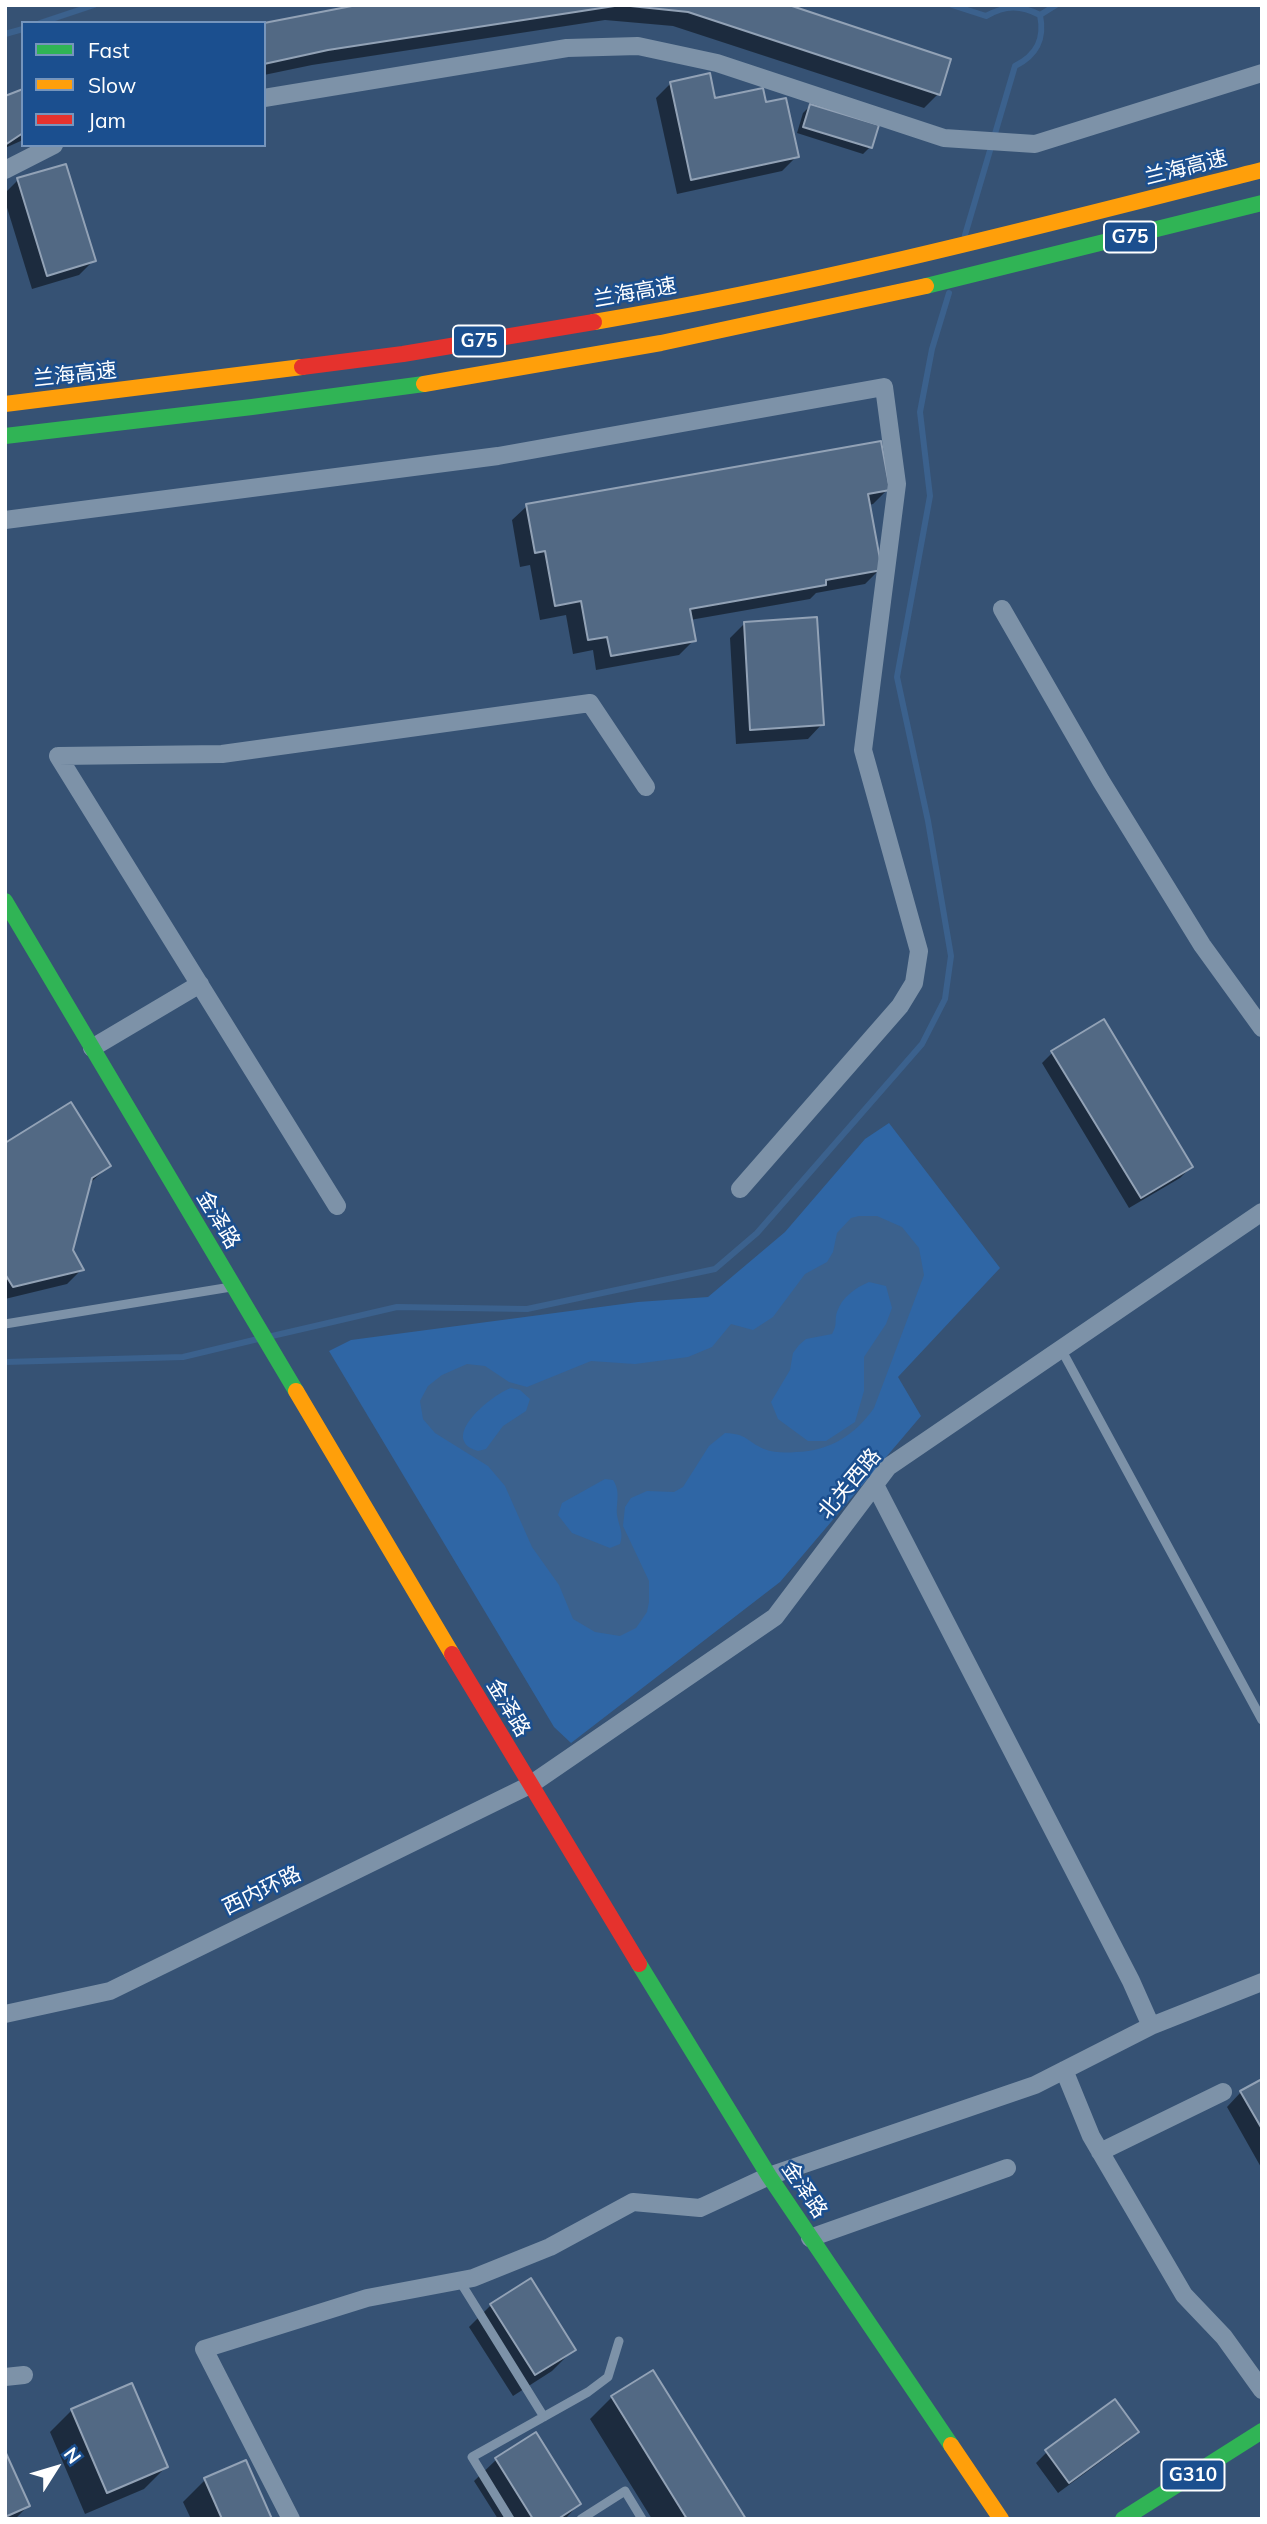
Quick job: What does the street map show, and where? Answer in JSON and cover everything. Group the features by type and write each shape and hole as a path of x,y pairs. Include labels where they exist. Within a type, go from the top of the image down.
{"main road":[{"name":"兰海高速","path":"5,404 402,354 652,312 948,250 1262,170"},
{"name":"G75","path":"5,436 407,386 658,344 936,286 1262,203"},
{"name":"金泽路","path":"5,901 530,1785 769,2176 1002,2519"},
{"name":"G310","path":"1123,2519 1262,2431"}],"street":[{"path":"266,98 567,48 638,46 717,63 944,138 1035,144 1262,73"},
{"path":"5,170 50,147"},
{"path":"5,520 498,456 884,387 897,484 863,750 919,951 915,983 900,1006 740,1189"},
{"path":"1002,609 1101,781 1195,933 1262,1028"},
{"path":"337,1206 58,756 222,754 590,703 646,787"},
{"path":"92,1048 200,985"},
{"name":"北关西路","path":"530,1785 775,1616 888,1467 1262,1212"},
{"path":"875,1485 1131,1981 1151,2026"},
{"name":"西内环路","path":"5,2014 110,1991 530,1785"},
{"path":"291,2519 204,2349 367,2298 473,2278 550,2246 633,2202 700,2208 769,2176 1035,2085 1151,2026 1262,1982"},
{"path":"1064,2070 1100,2152 1184,2295 1224,2337 1262,2390"},
{"path":"1100,2152 1223,2092"},
{"path":"810,2238 1007,2168"},
{"path":"5,2377 24,2375"}],"lane":[{"path":"5,1324 233,1286"},
{"path":"1061,1349 1262,1720"},
{"path":"458,2280 544,2417"},
{"path":"510,2519 472,2457 588,2392 608,2377 619,2341"},
{"path":"581,2519 625,2491 642,2519"}],"shaded area":[{"path":"889,1123 1000,1268 898,1377 921,1416 780,1582 571,1743 554,1727 329,1351 351,1340 638,1302 708,1297 785,1232 865,1139"},
{"path":"877,1216 902,1227 919,1248 924,1275 874,1408 859,1426 841,1440 808,1451 772,1451 743,1436 725,1433 709,1446 683,1487 674,1492 647,1491 631,1498 625,1507 623,1526 649,1581 647,1612 636,1628 620,1636 595,1632 573,1619 559,1585 532,1547 505,1486 488,1466 435,1433 423,1419 420,1401 428,1386 442,1375 467,1364 485,1366 509,1382 527,1387 591,1361 635,1364 688,1357 712,1347 731,1324 753,1330 773,1317 805,1274 827,1262 833,1252 837,1233 851,1218","holes":["869,1282 886,1286 892,1308 886,1324 864,1357 864,1391 855,1422 826,1441 808,1441 778,1419 771,1402 790,1370 793,1353 799,1345 806,1339 832,1334 842,1302 854,1290","511,1388 520,1390 530,1399 526,1411 503,1426 486,1449 478,1451 470,1448 464,1441 466,1426 479,1410","605,1479 613,1480 618,1493 617,1515 622,1537 620,1544 610,1548 572,1533 558,1515 562,1503"]}],"building":[{"path":"357,5 621,5 328,50 266,64 266,23"},
{"path":"621,5 789,5 951,59 940,95 688,12"},
{"path":"710,73 715,98 763,88 766,102 786,98 799,157 691,180 670,82"},
{"path":"21,90 21,134 5,145 5,96"},
{"path":"810,104 879,125 872,148 803,127"},
{"path":"66,164 96,261 47,276 17,178"},
{"path":"881,441 890,490 868,494 882,570 826,580 826,585 690,609 696,641 611,656 607,637 588,640 581,601 555,606 545,551 535,553 526,504"},
{"path":"817,617 824,725 750,730 744,622"},
{"path":"1104,1019 1193,1167 1141,1198 1051,1051"},
{"path":"71,1102 111,1166 92,1178 73,1250 84,1270 13,1287 5,1274 5,1143"},
{"path":"1262,2079 1262,2129 1240,2091"},
{"path":"531,2278 576,2350 535,2375 490,2304"},
{"path":"653,2370 746,2519 687,2519 611,2396"},
{"path":"132,2383 168,2467 107,2493 71,2409"},
{"path":"1115,2399 1139,2432 1069,2483 1045,2450"},
{"path":"536,2432 581,2504 558,2519 533,2519 495,2458"},
{"path":"5,2451 30,2506 5,2517"},
{"path":"246,2460 272,2519 222,2519 204,2478"}],"waterway":[{"path":"46,21 94,5"},
{"path":"952,5 986,16 1013,8 1026,9 1040,15"},
{"path":"1040,15 1056,5"},
{"path":"965,235 1015,66 1029,57 1038,45 1041,32 1040,15"},
{"path":"5,34 21,30"},
{"path":"272,1336 397,1307 527,1309 715,1269 757,1233 922,1044 945,999 951,956 928,821 897,677 930,496 920,412 932,349 949,293"},
{"path":"5,1362 183,1357 258,1339"}],"traffic: fast":[{"path":"926,286 1262,203"},
{"path":"5,436 424,384"},
{"path":"5,901 296,1391"},
{"path":"639,1964 769,2176 951,2445"},
{"path":"1123,2519 1262,2431"}],"traffic: slow":[{"path":"594,322 846,272 1262,170"},
{"path":"424,384 661,343 926,286"},
{"path":"5,404 302,367"},
{"path":"296,1391 452,1654"},
{"path":"951,2445 1001,2519"}],"traffic: jam":[{"path":"302,367 403,354 594,322"},
{"path":"452,1654 639,1964"}]}
